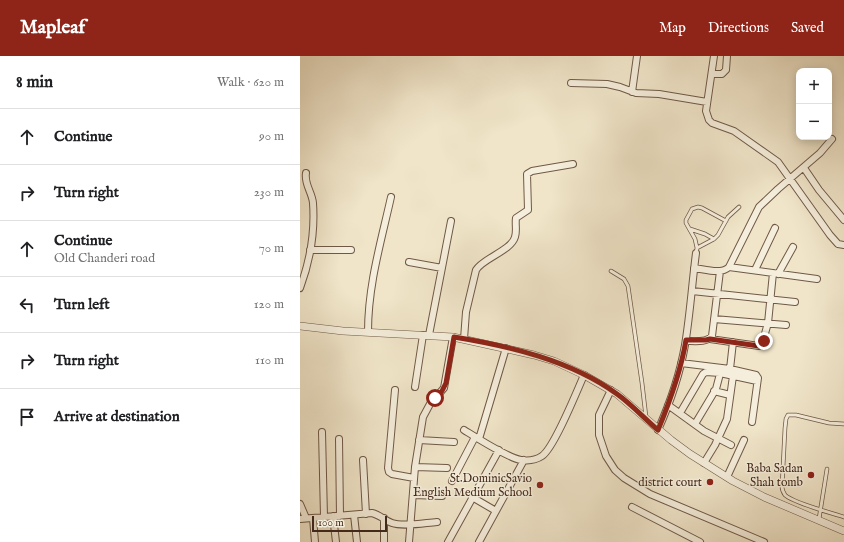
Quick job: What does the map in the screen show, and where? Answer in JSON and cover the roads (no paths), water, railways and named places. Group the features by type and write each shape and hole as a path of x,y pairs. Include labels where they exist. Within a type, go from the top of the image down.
{"street":[{"path":"632,92 637,56"},
{"path":"714,56 707,102 707,116 712,123 734,131 778,162 830,235 838,244 844,245"},
{"path":"712,74 722,74 724,72 728,56"},
{"path":"571,83 607,84 632,92 659,94 707,102"},
{"path":"729,267 759,207 771,195 804,168 831,140"},
{"path":"464,339 468,300 476,270 479,265 493,257 515,238 516,218 528,210 526,177 529,172 573,164"},
{"path":"804,168 819,190 844,220"},
{"path":"300,288 307,268 310,250 313,206 305,179 306,173"},
{"path":"368,332 368,312 371,284 390,197"},
{"path":"415,387 451,221"},
{"path":"755,270 775,228"},
{"path":"686,340 710,339 761,346 764,341 768,323 776,273 793,247"},
{"path":"310,250 351,250"},
{"path":"658,430 668,405 681,363 686,340 697,251"},
{"path":"409,262 442,268"},
{"path":"694,268 720,271 729,267 817,279"},
{"path":"710,339 712,336 720,271"},
{"path":"692,291 795,302"},
{"path":"714,319 786,325"},
{"path":"300,326 335,330 454,337 506,348 554,361 584,375 614,392 658,430 704,463 727,477 764,497 844,531"},
{"path":"409,542 415,467 423,417 426,410 444,388 454,337"},
{"path":"730,369 733,342"},
{"path":"452,481 477,438 506,348"},
{"path":"681,363 720,370 733,376 757,381"},
{"path":"680,413 704,373 730,369 755,374 757,376 752,422"},
{"path":"695,424 714,391 720,370"},
{"path":"464,430 520,460 542,457 547,451 584,375"},
{"path":"704,463 727,419 733,376"},
{"path":"395,390 388,468 389,472 392,474 414,478"},
{"path":"714,391 730,395"},
{"path":"614,392 599,415 599,435 606,456 615,470 624,478 650,494 764,542"},
{"path":"668,405 695,424 731,445"},
{"path":"322,432 324,517"},
{"path":"336,542 339,440"},
{"path":"419,440 454,442"},
{"path":"727,477 744,440"},
{"path":"448,542 499,450"},
{"path":"363,460 366,514"},
{"path":"479,542 524,460"},
{"path":"415,467 447,468"},
{"path":"413,496 442,496"},
{"path":"472,497 496,511"},
{"path":"300,504 303,519 354,514 377,514 393,523 411,524 437,522"},
{"path":"632,507 700,542"},
{"path":"354,514 357,542"},
{"path":"313,518 315,542"},
{"path":"384,518 384,542"}],"lane":[{"path":"726,221 702,208 692,209 686,223 695,239 697,251 718,236 726,221 739,207"},
{"path":"690,229 698,231 714,239"},
{"path":"611,271 624,279 628,286 646,419"},
{"path":"844,424 828,423 788,415 786,420 782,490 788,497 844,517"},
{"path":"819,521 826,469"}],"place":[{"name":"Baba Sadan Shah tomb","path":"811,475"},
{"name":"district court","path":"710,482"},
{"name":"St.DominicSavio English Medium School","path":"540,485"}]}
